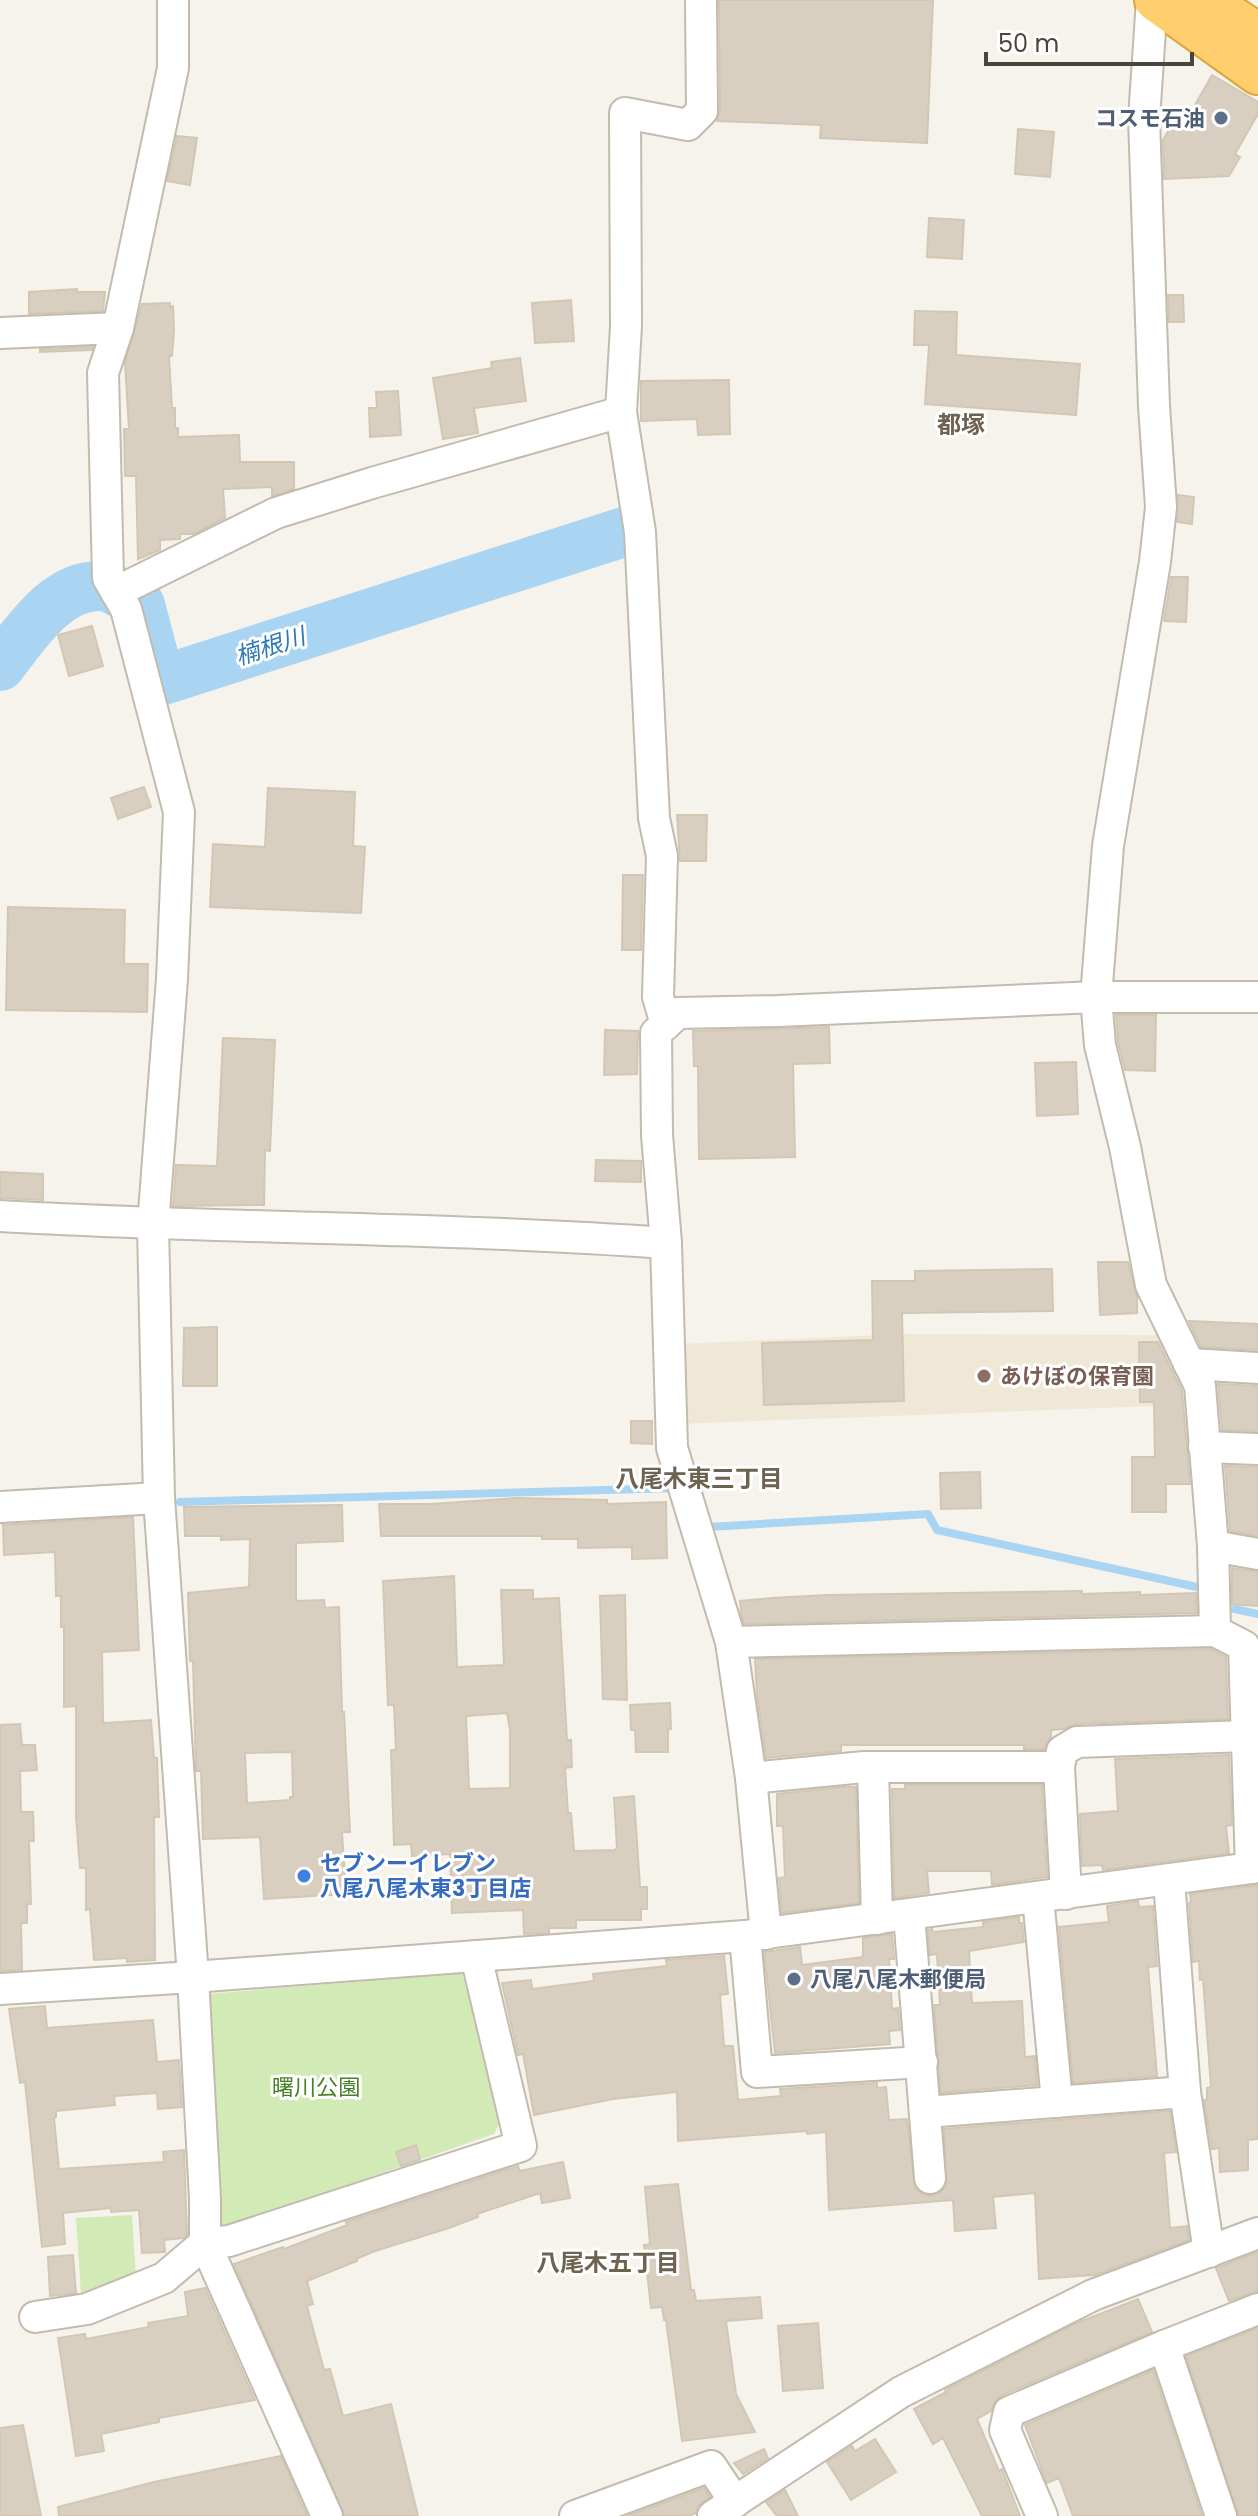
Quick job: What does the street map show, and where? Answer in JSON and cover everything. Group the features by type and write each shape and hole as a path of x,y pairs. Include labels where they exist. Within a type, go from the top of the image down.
{"highway":[{"path":"1154,0 1258,73"},
{"path":"1205,0 1258,35"}],"street":[{"path":"173,0 173,68 118,328 103,373 108,578 126,609 179,812 172,979 153,1225 159,1498 193,1977 205,2243 327,2516"},
{"path":"666,1024 658,997 662,856 654,818 640,532 621,412 626,326 625,113 688,125 702,111 701,0"},
{"path":"1154,0 1144,119 1154,406 1161,507 1155,562 1108,846 1096,997 1100,1045 1125,1147 1151,1285 1200,1386 1213,1546 1215,1631"},
{"path":"0,333 118,328"},
{"path":"116,592 276,513 621,412"},
{"path":"922,2062 757,2072 751,1778 731,1642 672,1448 666,1243 657,1135 656,1033 678,1013 1096,997 1258,997"},
{"path":"0,1216 153,1225 585,1237 666,1243"},
{"path":"1189,1364 1258,1368"},
{"path":"1204,1447 1258,1449"},
{"path":"0,1507 159,1498"},
{"path":"1213,1546 1258,1554"},
{"path":"0,1989 756,1935 1254,1867 1246,1736 1252,1685 1244,1646 1215,1631 731,1642"},
{"path":"1057,2102 1052,1896 1062,1751 1077,1742 1246,1736"},
{"path":"751,1778 873,1767 1059,1767"},
{"path":"873,1767 877,1919"},
{"path":"1169,1880 1185,2092 1209,2252"},
{"path":"909,1915 930,2178"},
{"path":"35,2317 87,2309 164,2278 205,2243 229,2241 521,2146 476,1956"},
{"path":"926,2112 1185,2092"},
{"path":"575,2516 711,2466 724,2509 901,2392 1093,2295 1258,2233"},
{"path":"1042,2516 1005,2430 1009,2412 1258,2309"},
{"path":"1164,2346 1221,2516"}],"shaded area":[{"path":"903,1334 1162,1335 1180,1372 1183,1405 679,1424 679,1344"}],"green space":[{"name":"曙川公園","path":"462,1973 502,2119 494,2134 225,2228 216,2223 206,1994"},
{"path":"132,2215 136,2278 81,2295 76,2218"}],"building":[{"path":"719,0 933,0 927,143 820,138 821,125 717,121 720,111"},
{"path":"1212,75 1258,102 1258,114 1235,154 1240,157 1229,176 1164,179 1163,140 1171,126 1180,131"},
{"path":"1018,129 1054,132 1050,177 1015,174"},
{"path":"177,136 197,138 190,185 167,181"},
{"path":"929,218 964,220 962,259 927,257"},
{"path":"77,289 77,292 105,292 103,311 29,314 29,292"},
{"path":"1168,295 1183,295 1184,322 1169,322"},
{"path":"571,300 574,341 535,343 532,303"},
{"path":"170,303 170,307 173,306 174,330 172,356 169,356 172,408 175,408 178,437 239,435 240,462 294,462 294,489 272,496 272,487 223,489 225,518 194,534 180,534 180,539 160,540 160,550 138,559 136,476 125,476 124,429 129,429 125,363 142,304"},
{"path":"915,311 957,312 956,355 1080,364 1076,415 925,404 929,345 914,345"},
{"path":"93,347 92,350 40,352 40,349"},
{"path":"520,358 526,401 474,408 478,433 443,439 433,378 492,368 491,362"},
{"path":"729,380 730,434 698,435 697,419 641,421 641,381"},
{"path":"398,391 401,435 370,437 369,408 377,408 376,392"},
{"path":"1178,495 1194,497 1192,524 1177,522"},
{"path":"1171,577 1188,577 1186,622 1164,621"},
{"path":"92,626 103,666 69,676 58,635"},
{"path":"144,787 151,807 118,819 111,798"},
{"path":"268,788 355,792 353,846 365,847 361,913 210,907 213,844 265,847"},
{"path":"677,815 707,815 706,861 680,861"},
{"path":"623,875 643,875 641,950 622,950"},
{"path":"8,907 125,910 124,964 148,964 147,1012 6,1010"},
{"path":"1116,1015 1156,1015 1155,1071 1125,1070"},
{"path":"829,1027 830,1063 793,1064 795,1157 699,1159 698,1066 694,1066 693,1031"},
{"path":"605,1030 638,1031 637,1074 604,1075"},
{"path":"223,1038 275,1040 270,1151 265,1150 264,1205 173,1206 176,1165 217,1166"},
{"path":"1076,1062 1078,1114 1037,1116 1035,1063"},
{"path":"596,1160 641,1161 641,1182 595,1181"},
{"path":"0,1172 43,1174 43,1200 0,1198"},
{"path":"1098,1262 1128,1262 1137,1297 1137,1313 1100,1315"},
{"path":"1052,1269 1053,1311 902,1313 904,1401 764,1405 762,1343 873,1340 872,1281 915,1281 915,1271"},
{"path":"1189,1321 1258,1324 1258,1350 1201,1347"},
{"path":"217,1327 217,1386 183,1386 184,1328"},
{"path":"1139,1342 1158,1342 1182,1391 1190,1484 1166,1484 1166,1512 1132,1512 1132,1457 1155,1457 1154,1402 1140,1402"},
{"path":"1218,1384 1258,1386 1258,1431 1222,1430"},
{"path":"631,1421 652,1421 652,1444 631,1443"},
{"path":"1225,1466 1258,1467 1258,1536 1230,1531"},
{"path":"980,1472 981,1508 941,1509 940,1473"},
{"path":"516,1498 607,1500 607,1504 666,1502 667,1558 632,1559 632,1547 578,1548 578,1539 542,1539 542,1536 381,1536 379,1504"},
{"path":"342,1505 343,1541 296,1543 296,1601 324,1600 325,1608 339,1607 350,1832 342,1832 346,1894 264,1899 260,1837 203,1839 201,1771 196,1771 188,1593 249,1587 250,1539 185,1536 184,1507","holes":["292,1752 293,1797 290,1800 247,1803 245,1753"]},
{"path":"133,1517 139,1650 102,1652 103,1720 104,1723 151,1720 154,1758 157,1758 159,1817 154,1817 155,1960 127,1962 127,1958 94,1960 90,1909 86,1910 86,1868 80,1868 76,1817 76,1706 64,1707 64,1627 61,1627 61,1596 56,1596 55,1552 4,1555 3,1525"},
{"path":"1232,1568 1258,1572 1258,1606 1232,1604"},
{"path":"454,1576 457,1667 504,1665 501,1590 533,1590 533,1599 559,1598 567,1740 571,1740 572,1767 565,1768 574,1851 615,1850 614,1798 634,1796 640,1887 647,1887 647,1909 641,1909 641,1920 576,1920 576,1928 549,1928 549,1933 524,1934 523,1910 452,1913 450,1854 412,1856 411,1844 394,1845 391,1750 396,1750 394,1705 388,1705 383,1581","holes":["507,1713 510,1788 469,1789 466,1716"]},
{"path":"1082,1591 1082,1594 1196,1593 1197,1613 744,1624 740,1601 827,1595"},
{"path":"625,1595 627,1700 603,1699 600,1596"},
{"path":"1211,1649 1226,1657 1228,1719 1076,1724 1051,1730 1051,1737 1044,1749 1024,1749 1024,1745 841,1745 841,1751 766,1758 755,1659"},
{"path":"670,1703 668,1752 636,1752 630,1705"},
{"path":"20,1724 22,1745 35,1745 37,1770 20,1771 21,1812 33,1812 34,1841 29,1841 31,1904 27,1904 27,1923 21,1923 22,1970 0,1971 0,1725"},
{"path":"1229,1755 1232,1825 1226,1826 1229,1853 1103,1870 1102,1865 1082,1866 1080,1814 1118,1811 1115,1759"},
{"path":"905,1785 1042,1785 1047,1877 992,1885 991,1871 927,1871 929,1893 894,1898 892,1789 905,1789"},
{"path":"856,1787 859,1903 782,1913 779,1878 785,1877 783,1826 777,1826 777,1794"},
{"path":"1258,1885 1258,2139 1248,2140 1248,2170 1220,2172 1219,2148 1212,2149 1204,2100 1207,2100 1207,2088 1211,2087 1203,1979 1200,1980 1199,1961 1193,1962 1190,1894"},
{"path":"1138,1901 1139,1907 1153,1906 1157,1966 1148,1967 1157,2076 1073,2083 1059,1927 1109,1922 1107,1906"},
{"path":"1019,1917 1024,1942 969,1951 972,2003 1022,2001 1025,2057 1035,2056 1037,2085 941,2093 934,2005 940,2005 937,1954 930,1955 928,1930 983,1927 983,1922"},
{"path":"892,1934 894,1959 889,1959 892,2009 898,2008 900,2030 889,2031 890,2044 775,2053 764,1952 800,1947 802,1965 863,1957 863,1938"},
{"path":"724,1956 728,1994 720,1995 724,2046 733,2046 738,2100 781,2096 780,2089 877,2083 877,2088 886,2087 889,2120 907,2119 915,2188 931,2196 941,2192 946,2185 944,2129 1170,2111 1176,2152 1164,2153 1170,2228 1187,2226 1189,2240 1095,2275 1039,2279 1035,2193 993,2197 996,2228 955,2231 953,2200 829,2210 826,2132 678,2141 677,2092 613,2099 534,2115 523,2054 518,2055 502,1983 531,1980 532,1989 594,1981 593,1974 667,1966 666,1960"},
{"path":"45,2006 47,2028 153,2020 157,2062 179,2060 182,2107 158,2109 157,2093 114,2096 115,2105 56,2111 54,2118 59,2169 164,2162 163,2152 184,2150 187,2235 164,2240 165,2252 142,2253 139,2210 111,2212 111,2208 63,2213 65,2244 42,2247 25,2082 20,2083 9,2009"},
{"path":"416,2145 420,2160 401,2166 396,2152"},
{"path":"563,2162 570,2198 542,2203 540,2193 477,2214 478,2217 449,2228 375,2251 307,2281 313,2304 307,2306 324,2370 330,2369 343,2416 391,2404 418,2516 345,2516 234,2264 284,2249 347,2225 346,2222 518,2166 520,2171"},
{"path":"678,2184 691,2290 694,2290 696,2301 760,2297 762,2318 726,2321 736,2394 755,2432 682,2441 666,2320 662,2307 651,2308 644,2245 650,2244 645,2187"},
{"path":"1258,2252 1258,2291 1229,2301 1216,2268"},
{"path":"73,2255 76,2293 50,2296 48,2257"},
{"path":"205,2288 255,2400 159,2418 159,2422 101,2434 104,2451 76,2456 58,2338 85,2334 86,2339 188,2316 185,2292"},
{"path":"1138,2299 1152,2332 1002,2395 991,2411 977,2419 999,2471 1002,2469 1020,2516 982,2516 943,2438 933,2444 914,2409 1077,2323"},
{"path":"818,2323 823,2388 783,2391 778,2326"},
{"path":"1258,2328 1258,2516 1239,2516 1186,2356"},
{"path":"1153,2370 1202,2516 1073,2516 1059,2478 1047,2483 1025,2425"},
{"path":"23,2425 41,2516 0,2516 0,2428"},
{"path":"875,2439 896,2472 851,2500 827,2462 852,2446 855,2451"},
{"path":"764,2449 768,2458 743,2474 734,2463"},
{"path":"281,2456 307,2516 59,2516 58,2507 154,2482"},
{"path":"704,2488 710,2497 697,2507 696,2513 688,2516 627,2516"},
{"path":"785,2490 798,2516 777,2516 766,2502"}],"waterway":[{"name":"楠根川","path":"0,666 42,614 69,594 84,588 100,586 115,590 140,605 160,681 624,532"},
{"path":"180,1502 676,1488"},
{"path":"709,1527 928,1514 937,1530 1206,1589"},
{"path":"1235,1609 1258,1614"}],"place":[{"name":"コスモ石油","path":"1221,118"},
{"name":"あけぼの保育園","path":"984,1376"},
{"name":"セブンーイレブン 八尾八尾木東3丁目店","path":"304,1876"},
{"name":"八尾八尾木郵便局","path":"794,1979"}],"district":[{"name":"都塚","path":"961,424"},
{"name":"八尾木東三丁目","path":"699,1478"},
{"name":"八尾木五丁目","path":"608,2262"}]}
